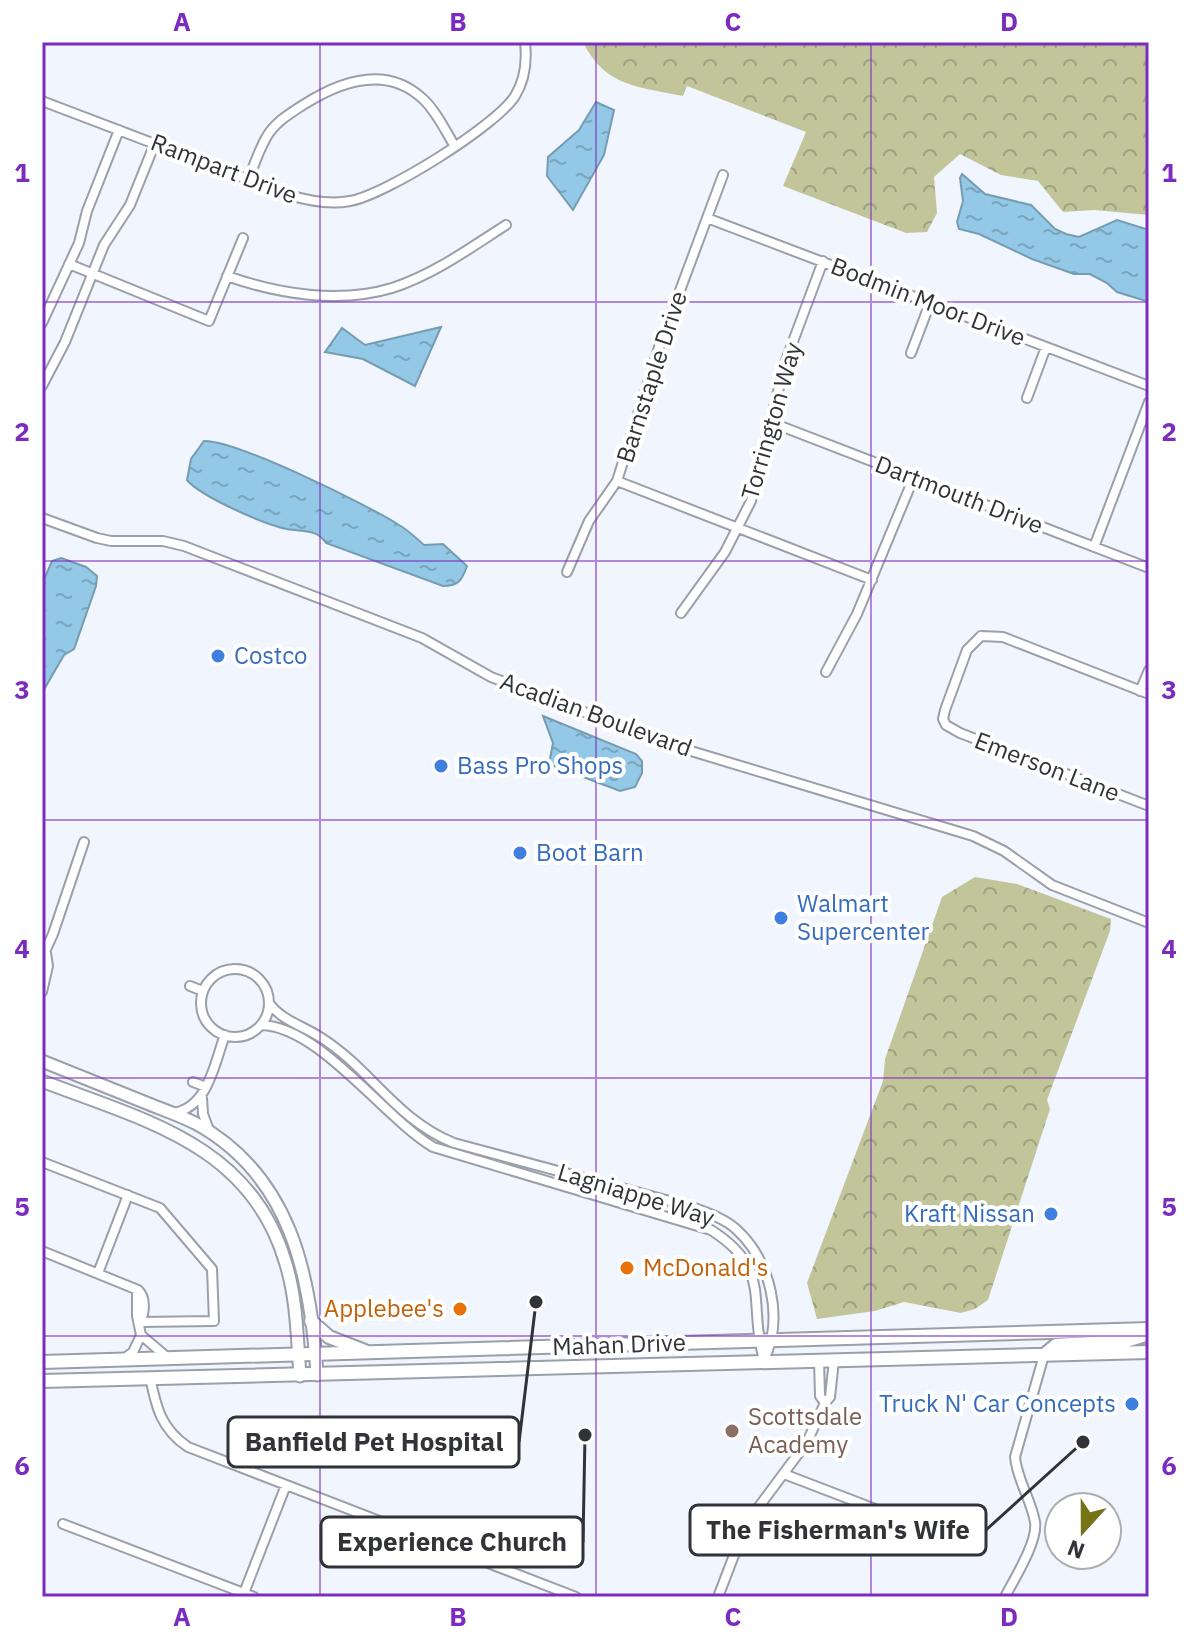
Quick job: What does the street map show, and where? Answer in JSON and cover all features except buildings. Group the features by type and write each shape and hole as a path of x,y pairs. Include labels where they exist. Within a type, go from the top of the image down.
{"main road":[{"path":"42,1061 172,1113 210,1133 256,1173 277,1202 303,1268 317,1375"},
{"path":"42,1081 156,1125 201,1148 243,1185 268,1217 286,1264 294,1307 300,1376"},
{"path":"311,1321 329,1337 372,1353"},
{"path":"1044,1355 1056,1345 1126,1341 1149,1332"},
{"name":"Mahan Drive","path":"42,1362 1149,1332"},
{"path":"564,1369 565,1360 580,1347"},
{"name":"Mahan Drive","path":"42,1381 1149,1352"}],"street":[{"name":"Rampart Drive","path":"42,101 313,202 346,202 376,194 496,117 515,95 525,65 525,42"},
{"path":"249,178 266,138 278,123 324,92 348,82 371,79 392,81 410,89 432,111 454,145"},
{"path":"42,323 69,264 119,130"},
{"path":"42,386 65,342 104,245 130,205 155,143"},
{"name":"Barnstaple Drive","path":"567,572 589,521 617,481 663,337 723,175"},
{"name":"Bodmin Moor Drive","path":"707,218 1149,386"},
{"path":"227,276 263,289 290,293 358,294 391,288 423,275 506,225"},
{"path":"69,264 209,321 243,238"},
{"name":"Torrington Way","path":"681,613 710,574 751,501 785,363 823,261"},
{"path":"911,353 930,303"},
{"path":"1027,398 1046,347"},
{"path":"1094,547 1149,402"},
{"name":"Dartmouth Drive","path":"770,422 1149,568"},
{"path":"826,672 872,580 914,477"},
{"path":"617,481 872,580"},
{"name":"Acadian Boulevard","path":"42,518 111,541 163,541 184,546 422,638 491,677 627,728 691,751 973,836 1004,851 1052,885 1149,923"},
{"name":"Emerson Lane","path":"1145,692 1003,637 979,632 967,650 942,727 1149,806"},
{"path":"1145,692 1149,670"},
{"path":"42,992 48,966 44,955 84,842"},
{"path":"241,970 261,981 269,1003 261,1025 241,1036 225,1035 207,1023 202,1012 203,991 219,973 241,970"},
{"path":"190,986 203,991"},
{"name":"Lagniappe Way","path":"269,1003 275,1012 338,1050 428,1132 454,1143 692,1207 715,1215 735,1228 755,1250 764,1267 771,1297 773,1341 764,1360"},
{"name":"Lagniappe Way","path":"261,1025 274,1025 291,1033 331,1059 401,1124 424,1141 449,1153 711,1230 730,1242 753,1275 759,1341 764,1360"},
{"path":"172,1113 190,1108 201,1097 225,1035"},
{"path":"331,1059 345,1040"},
{"path":"193,1082 206,1087"},
{"path":"201,1097 210,1133"},
{"path":"424,1141 428,1132"},
{"path":"515,1171 517,1160"},
{"path":"42,1162 160,1208 212,1269 214,1321 140,1322"},
{"path":"605,1198 610,1184"},
{"path":"98,1273 128,1195"},
{"path":"42,1251 137,1289 143,1300 141,1335 133,1352 124,1359"},
{"path":"141,1335 169,1359"},
{"path":"1005,1597 1035,1528 1017,1474 1015,1457 1044,1355"},
{"path":"819,1360 820,1396 825,1403"},
{"path":"718,1597 746,1524 807,1442 832,1391 834,1360"},
{"path":"150,1377 157,1413 174,1438 207,1455 576,1597"},
{"path":"784,1474 904,1520 915,1536"},
{"path":"244,1593 286,1485"},
{"path":"63,1524 254,1597"}],"green space":[{"path":"583,42 1149,42 1149,215 1094,210 1063,212 1038,181 1001,175 960,154 934,177 937,213 927,232 906,233 783,186 806,132 687,86 683,96 625,82 602,68"},
{"path":"975,877 1017,884 1111,919 1110,931 1047,1100 1050,1109 988,1300 975,1309 961,1313 904,1302 875,1311 817,1319 807,1283 883,1081 885,1059 942,897"}],"water":[{"path":"596,102 614,110 604,155 573,210 547,176 548,157 579,130"},
{"path":"962,174 985,194 1031,205 1055,229 1066,234 1079,237 1117,220 1149,230 1149,302 1117,292 1090,274 1074,274 1032,259 979,234 959,229 957,222 963,201"},
{"path":"441,327 415,386 363,359 325,352 342,328 365,345"},
{"path":"204,441 244,451 332,489 402,527 424,545 443,544 467,566 463,575 456,583 443,586 326,543 313,533 277,526 219,501 187,480 191,459"},
{"path":"61,558 86,567 97,576 96,586 74,649 64,655 42,693 42,584 52,561"},
{"path":"543,716 636,754 642,761 642,773 635,787 620,791 549,764 553,743"}],"place":[{"name":"Costco","path":"218,656"},
{"name":"Bass Pro Shops","path":"441,766"},
{"name":"Boot Barn","path":"520,853"},
{"name":"Walmart Supercenter","path":"781,918"},
{"name":"Kraft Nissan","path":"1051,1214"},
{"name":"McDonald's","path":"627,1268"},
{"name":"Banfield Pet Hospital","path":"536,1302"},
{"name":"Applebee's","path":"460,1309"},
{"name":"Truck N' Car Concepts","path":"1132,1404"},
{"name":"Scottsdale Academy","path":"732,1431"},
{"name":"Experience Church","path":"585,1435"},
{"name":"The Fisherman's Wife","path":"1083,1442"}]}
